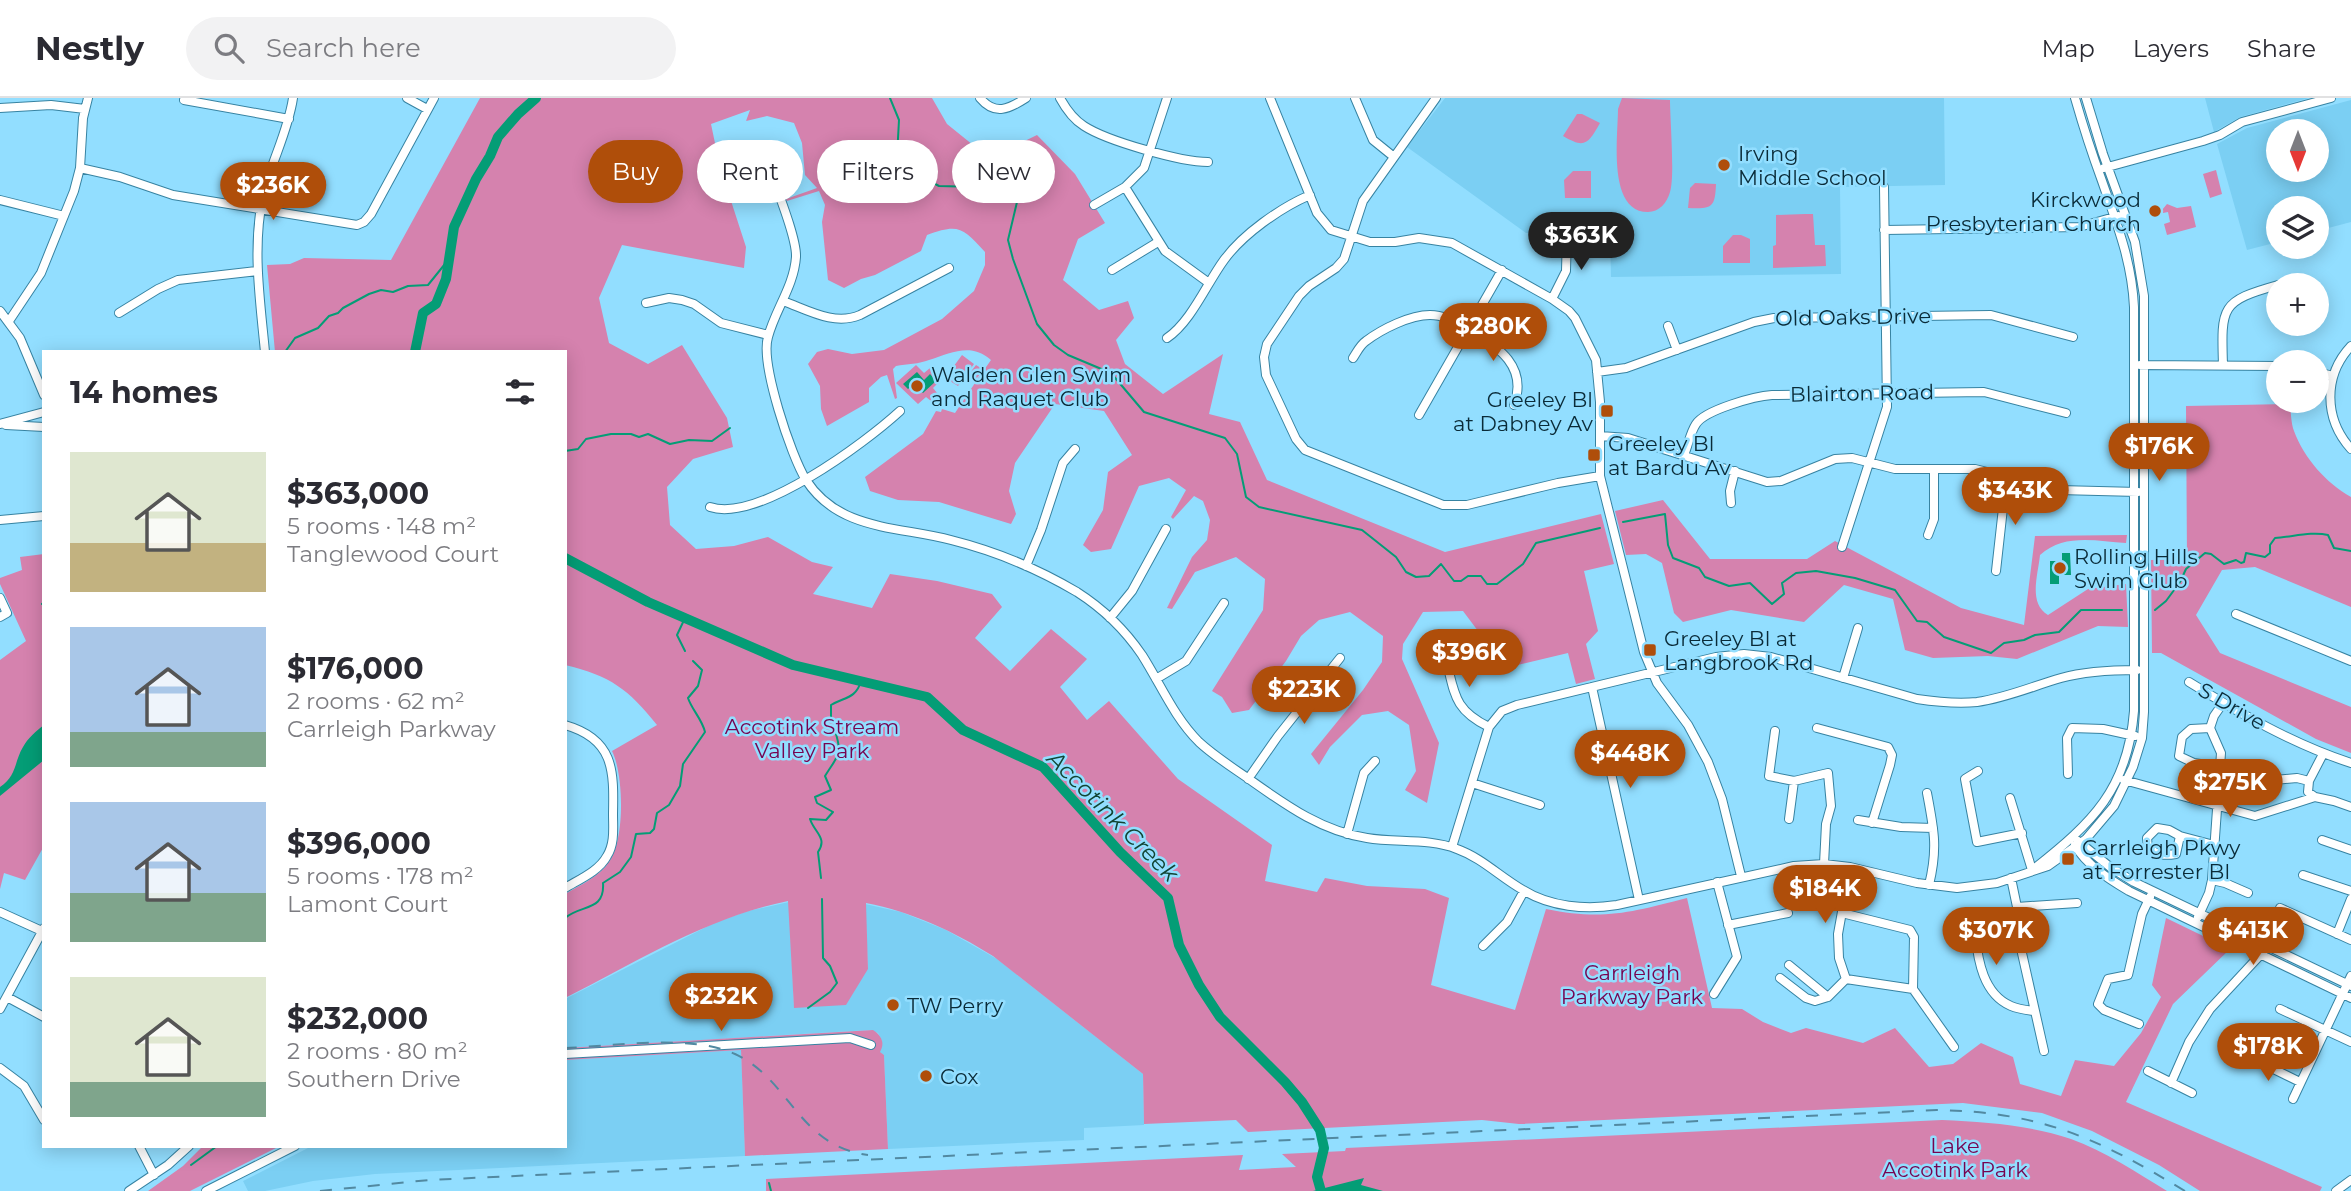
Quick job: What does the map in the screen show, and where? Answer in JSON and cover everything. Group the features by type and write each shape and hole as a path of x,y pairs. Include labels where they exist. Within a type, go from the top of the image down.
{"street":[{"path":"9,321 41,273 64,216 80,168 88,98"},
{"path":"263,350 257,240 269,175 289,120 293,98"},
{"path":"407,98 427,109"},
{"path":"80,168 120,177 173,195 352,226 364,222 370,214 434,98"},
{"path":"980,98 988,107 1001,110 1026,98"},
{"path":"1060,98 1071,114 1086,127 1104,136 1189,162 1208,162"},
{"path":"1094,205 1125,187 1144,167 1167,98"},
{"path":"1270,98 1310,195 1326,225 1336,233 1379,242 1419,238 1442,240 1463,248 1552,299 1575,318 1592,351 1597,372 1600,476 1644,652 1651,673 1688,725 1708,762 1722,800 1741,876"},
{"path":"1355,98 1370,135 1394,157"},
{"path":"1436,98 1363,201 1339,266 1299,296 1271,337 1265,351 1266,376 1296,439 1302,446 1315,455 1449,506 1467,505 1558,482 1600,476"},
{"path":"2076,98 2125,245 2132,275 2134,365 2134,670 2131,735 2118,778 2077,843"},
{"path":"781,203 796,251 794,268 783,301 768,335 766,352 768,370 793,452 805,479 827,503 857,521 951,540 1027,566 1080,594 1110,618 1133,643 1170,705 1191,733 1213,754 1303,815 1347,834 1381,841 1433,843 1452,847 1480,860 1524,891 1552,902 1580,907 1608,906 1741,876 1794,866 1824,864 1850,867 1928,886 1971,888 2032,870 2077,843 2107,817 2127,781 2141,738 2144,670 2142,274 2135,243 2086,98"},
{"path":"2098,170 2213,138 2242,122 2331,98"},
{"path":"184,100 289,120"},
{"path":"0,108 51,105 85,108"},
{"path":"1125,187 1158,242 1174,259 1209,283"},
{"path":"1842,547 1886,413 1884,187"},
{"path":"1167,338 1180,327 1225,258 1241,242 1283,208 1310,195"},
{"path":"0,200 64,216"},
{"path":"1884,230 2079,227 2125,214"},
{"path":"1552,299 1566,271 1567,233"},
{"path":"1112,270 1158,242"},
{"path":"783,301 830,318 846,320 860,316 949,268"},
{"path":"1419,415 1502,270"},
{"path":"119,313 178,280 257,271"},
{"path":"2223,365 2223,320 2228,307 2244,295 2266,289"},
{"path":"646,303 668,298 682,300 694,304 721,323 768,335"},
{"path":"0,311 26,351 42,390"},
{"name":"Old Oaks Drive","path":"1597,372 1626,369 1766,318 1992,315 2073,337"},
{"path":"1353,358 1369,339 1416,317 1442,317 1495,346 1511,363 1519,388 1514,405"},
{"path":"1668,326 1677,350"},
{"path":"2351,346 2338,363 2330,397 2332,416 2339,434 2351,449"},
{"path":"2134,365 2266,366"},
{"path":"2329,375 2333,376"},
{"name":"Blairton Road","path":"1684,455 1700,419 1754,398 1772,395 1984,391 2066,413"},
{"path":"710,507 727,509 772,498 867,440 900,411"},
{"path":"0,425 42,413"},
{"path":"0,425 42,427"},
{"path":"1600,436 1628,438 1774,482 1835,460 1852,458 1895,469 1975,469 2059,490 2144,492"},
{"path":"1027,566 1062,463 1075,449"},
{"path":"1928,535 1934,519 1934,469"},
{"path":"1731,503 1730,491 1735,471"},
{"path":"1996,571 2003,508 2012,478"},
{"path":"0,520 42,516"},
{"path":"1110,618 1132,592 1166,529"},
{"path":"0,598 4,615"},
{"path":"1156,679 1186,661 1224,603"},
{"path":"2236,614 2351,661"},
{"path":"1843,678 1858,628"},
{"path":"1452,847 1489,727 1497,716 1509,708 1716,657 1744,654 1771,657 1917,699 1959,703 1997,698 2074,675 2144,670"},
{"path":"1445,656 1461,708 1470,717 1489,727"},
{"path":"1248,779 1278,736 1340,658"},
{"name":"S Drive","path":"2189,682 2287,737 2323,754 2351,763"},
{"path":"1592,687 1639,900"},
{"path":"2195,923 2212,880 2221,753 2210,728 2223,703"},
{"path":"567,726 585,732 603,748 611,762 614,785 613,839 608,854 597,868 567,887"},
{"path":"1817,728 1888,747 1892,755 1891,765 1872,823"},
{"path":"2068,774 2067,738 2073,728 2103,729 2141,738"},
{"path":"2210,728 2191,729 2182,737 2179,756 2194,763 2219,767"},
{"path":"1775,731 1769,776 1794,780 1829,773 1831,806 1826,824 1824,864"},
{"path":"2323,754 2309,780 2308,792 2315,797 2351,807"},
{"path":"1347,834 1364,774 1375,761"},
{"path":"1978,771 1965,779 1977,842 2022,833"},
{"path":"2118,778 2255,816 2315,797"},
{"path":"1788,819 1794,780"},
{"path":"2264,780 2309,780"},
{"path":"1472,783 1541,805"},
{"path":"1927,793 1935,855 1928,886"},
{"path":"2010,798 2032,870"},
{"path":"1858,820 1901,827 1933,828"},
{"path":"2180,836 2214,845"},
{"path":"2322,840 2351,850"},
{"path":"2077,843 2110,867 2152,891 2267,947 2350,982 2347,996 2326,1029 2292,1099"},
{"path":"2077,843 2104,875 2148,901 2347,996"},
{"path":"1846,979 1839,958 1838,934 1850,867"},
{"path":"2303,875 2351,891"},
{"path":"2011,878 2017,907 2015,922 2043,1051"},
{"path":"2212,880 2248,893"},
{"path":"1714,995 1737,957 1717,881"},
{"path":"1483,946 1508,919 1524,891"},
{"path":"2139,1024 2104,1010 2098,1004 2108,979 2128,975 2142,914 2152,891"},
{"path":"2337,934 2351,899"},
{"path":"2017,907 2077,903"},
{"path":"2280,908 2351,940"},
{"path":"0,912 42,931"},
{"path":"1728,925 1788,913"},
{"path":"1842,913 1910,930 1914,937 1913,989 1954,1047"},
{"path":"2015,922 1983,926 1975,934 1977,952 1982,973 1994,994 2010,1006 2033,1011"},
{"path":"0,1009 42,933"},
{"path":"2171,1083 2189,1042 2210,1009 2267,947"},
{"path":"1788,965 1828,997"},
{"path":"1780,978 1815,1002 1828,997 1846,979"},
{"path":"1846,979 1913,989"},
{"path":"7,997 42,1016"},
{"path":"2280,1009 2351,1042"},
{"path":"567,1054 850,1038 871,1045"},
{"path":"2249,1057 2300,1082"},
{"path":"0,1068 23,1086 42,1117"},
{"path":"2148,1071 2192,1093"},
{"path":"140,1148 154,1175"},
{"path":"129,1191 154,1175 187,1148"},
{"path":"206,1191 291,1148"},
{"path":"2336,1191 2351,1180"}],"shaded area":[{"path":"1445,98 1944,98 1945,185 1840,187 1841,274 1611,277 1610,232 1526,233 1407,147"},
{"path":"2205,98 2309,98 2240,117 2214,132"},
{"path":"2351,100 2351,222 2329,228 2329,196 2266,196 2266,245 2247,250 2217,144 2247,128 2266,123 2266,182 2329,182 2329,119 2280,119"},
{"path":"917,372 924,380 930,374 936,381 923,393 914,384 908,389 903,384"},
{"path":"2062,553 2070,553 2071,575 2059,575 2059,584 2050,584 2050,561 2062,561"},
{"path":"42,727 42,762 0,796 0,787 6,783 32,735"},
{"path":"789,902 794,1007 868,969 865,904 901,912 946,930 997,959 1143,1074 1144,1125 1084,1128 1084,1140 888,1149 884,1055 879,1052 882,1041 878,1033 870,1030 567,1048 567,998 714,923 748,911"},
{"path":"741,1050 745,1156 375,1174 313,1181 265,1191 248,1191 243,1181 308,1148 567,1148 567,1060"},
{"path":"1364,1178 1361,1185 1383,1191 1313,1191"}],"green space":[{"name":"Accotink Stream Valley Park","path":"480,98 932,98 947,124 967,140 952,140 952,203 1055,203 1055,153 1075,174 1105,223 1078,239 1063,280 1099,310 1128,301 1134,318 1116,340 1125,364 1163,394 1223,354 1209,414 1240,422 1267,480 1445,552 1601,514 1614,564 1584,571 1598,631 1586,644 1595,679 1576,684 1568,653 1509,667 1493,663 1487,643 1463,611 1423,612 1403,644 1402,659 1439,743 1427,803 1405,790 1416,771 1409,725 1388,711 1362,715 1330,747 1319,765 1311,754 1382,662 1383,636 1350,612 1319,620 1301,636 1286,661 1249,710 1232,713 1222,697 1212,691 1263,610 1265,579 1236,557 1195,572 1172,609 1167,608 1192,557 1207,540 1210,520 1203,501 1194,496 1173,519 1171,517 1186,490 1169,478 1139,486 1111,549 1091,552 1083,545 1103,510 1108,472 1132,455 1104,411 1055,404 1015,463 1009,491 1016,514 1011,524 939,502 898,500 870,491 865,477 923,434 936,411 941,412 942,409 955,413 983,371 976,379 969,374 976,365 984,370 991,360 976,351 968,350 896,366 893,369 897,398 895,399 887,375 881,377 869,388 869,402 827,426 821,409 820,386 808,364 817,352 828,349 852,354 884,350 942,319 974,291 985,265 985,252 960,230 946,229 927,235 921,251 844,288 828,280 822,222 824,203 938,203 938,140 817,140 817,188 805,175 803,140 794,123 767,116 746,121 750,110 711,124 714,140 697,140 697,203 732,203 746,247 744,268 622,245 599,298 609,343 648,364 682,345 727,418 733,447 693,459 667,487 670,525 696,549 734,546 768,537 812,562 833,567 813,594 872,608 890,574 937,581 992,594 1002,607 975,638 1010,671 1051,629 1087,659 1060,687 1087,720 1109,701 1178,779 1272,845 1265,881 1317,892 1325,878 1367,886 1425,889 1449,898 1431,985 1515,1010 1546,909 1566,913 1617,913 1687,898 1712,1008 1742,1009 1763,1022 1791,1033 1806,1028 1863,1043 1895,1028 1929,1067 1953,1064 1981,1043 2013,1057 2020,1084 2061,1096 2075,1060 2114,1066 2141,1033 2161,997 2152,985 2166,918 2230,949 2173,1004 2126,1102 2322,1187 2320,1191 2200,1191 2159,1165 2092,1131 2042,1113 1963,1103 1519,1124 1482,1120 1248,1132 1236,1120 1144,1124 1143,1074 993,956 932,924 866,903 868,969 846,1005 794,1008 788,901 758,908 702,929 567,997 567,893 605,867 618,839 621,791 612,751 657,725 637,702 607,679 567,666 567,350 275,350 267,265 290,264 304,258 391,260"},
{"path":"1622,98 1670,100 1671,185 1665,203 1652,212 1635,209 1626,200 1620,187 1617,136 1618,109"},
{"path":"1577,114 1600,123 1589,140 1581,143 1563,136"},
{"name":"Accotink Stream Valley Park","path":"1037,135 1042,140 1027,140"},
{"path":"2216,170 2222,194 2210,198 2203,174"},
{"path":"1573,171 1591,171 1591,198 1565,198 1564,180"},
{"path":"1695,183 1716,184 1715,198 1711,205 1688,208 1690,188"},
{"name":"Accotink Stream Valley Park","path":"817,188 817,192 803,196 803,193"},
{"path":"2167,204 2177,208 2191,206 2196,227 2167,235 2164,224 2170,222 2168,212 2163,213 2162,210"},
{"path":"1813,214 1815,245 1825,245 1826,266 1773,268 1776,215"},
{"path":"1733,235 1750,239 1750,263 1723,263 1723,246"},
{"path":"962,355 974,364 958,386 945,378"},
{"name":"Walden Glen Swim and Raquet Club","path":"916,365 924,373 930,368 941,380 933,388 938,394 931,401 926,397 918,404 896,383"},
{"path":"2266,404 2266,413 2291,413 2298,441 2310,460 2325,477 2351,497 2351,607 2255,567 2222,570 2196,615 2220,653 2351,707 2351,753 2316,739 2161,653 2152,653 2151,560 2187,559 2186,406"},
{"path":"1663,500 1710,559 1807,559 1835,541 1961,608 2024,625 2035,536 2127,535 2126,543 2081,540 2049,548 2040,555 2036,596 2042,610 2048,615 2088,589 2126,584 2128,627 2098,626 2017,659 1988,656 1933,658 1905,650 1893,599 1844,585 1804,622 1731,610 1683,622 1674,613 1662,563 1646,554 1626,555 1615,511"},
{"path":"42,554 42,850 25,880 4,873 0,889 0,660 26,641 0,584 0,578 22,570 20,557"},
{"path":"873,1030 882,1040 880,1052 884,1055 888,1149 745,1156 741,1050 567,1060 567,1048"},
{"name":"Lake Accotink Park","path":"1942,1120 2023,1127 2071,1139 2108,1156 2167,1191 766,1191 766,1179 1243,1155 1239,1170 1296,1167 1282,1154 1345,1151 1346,1148"},
{"path":"201,1148 276,1148 190,1191 148,1191 183,1166"}],"waterway":[{"name":"Accotink Creek","path":"415,350 423,313 436,304 446,279 454,227 476,179 498,137 536,98"},
{"path":"890,98 899,120 897,157 905,168 939,186 977,187 989,181 996,168 1005,167 1011,172 1017,202 1008,240 1037,324 1054,345 1068,355 1111,373 1144,412 1225,438 1237,454 1246,497 1259,507 1362,530 1396,557 1406,572 1416,577 1429,576 1441,564 1454,581 1461,581 1468,576 1481,576 1487,584 1497,584 1523,564 1536,543 1600,528"},
{"path":"286,350 295,338 318,328 329,316 369,294 381,290 393,292 408,286 428,285 449,259"},
{"path":"567,451 578,449 586,439 611,434 631,434 639,437 648,434 670,444 689,440 712,441 730,428"},
{"path":"1623,522 1665,514 1668,545 1673,558 1699,568 1705,577 1729,586 1750,583 1772,604 1784,594 1782,583 1796,573 1816,571 1855,578 1895,590 1917,621 1927,622 1944,637 1991,653 2004,643 2059,632 2081,610 2122,610"},
{"path":"2155,610 2166,601 2186,569 2205,553 2211,554 2224,564 2236,560 2241,563 2244,562 2246,553 2265,557 2270,553 2270,545 2275,538 2315,534 2328,535 2334,548 2351,551"},
{"name":"Accotink Creek","path":"567,559 648,602 793,665 927,697 963,730 1043,767 1120,852 1168,898 1179,945 1199,985 1220,1017 1302,1102 1320,1130 1324,1148 1317,1177 1321,1191"},
{"path":"685,618 677,635 685,651"},
{"path":"567,917 600,899 603,883 620,872 631,857 636,834 650,833 654,829 657,813 669,805 680,786 683,764 705,732 688,698 698,686 702,670 693,661"},
{"path":"831,721 831,705 853,694 861,681"},
{"path":"821,878 818,852 822,843 810,819 826,820 833,812 817,803 815,797 831,790 825,776 838,755 839,745 835,731"},
{"path":"808,1008 830,992 837,983 830,966 823,958 822,899"},
{"path":"191,1165 214,1148"},
{"path":"769,1183 771,1191"}],"railway":[{"path":"567,1048 675,1043 697,1044 735,1054 770,1079 810,1126 826,1139 844,1149 868,1155"},
{"path":"320,1191 429,1180 1937,1110 2008,1116 2067,1131 2124,1156 2185,1191"}],"place":[{"name":"Irving Middle School","path":"1724,165"},
{"name":"Kirckwood Presbyterian Church","path":"2155,211"},
{"name":"Walden Glen Swim and Raquet Club","path":"917,386"},
{"name":"Greeley Bl at Dabney Av","path":"1607,411"},
{"name":"Greeley Bl at Bardu Av","path":"1594,455"},
{"name":"Rolling Hills Swim Club","path":"2060,568"},
{"name":"Greeley Bl at Langbrook Rd","path":"1650,650"},
{"name":"Carrleigh Pkwy at Forrester Bl","path":"2068,859"},
{"name":"TW Perry","path":"893,1005"},
{"name":"Cox","path":"926,1076"}],"park label":[{"name":"Carrleigh Parkway Park","path":"1632,984"}]}
